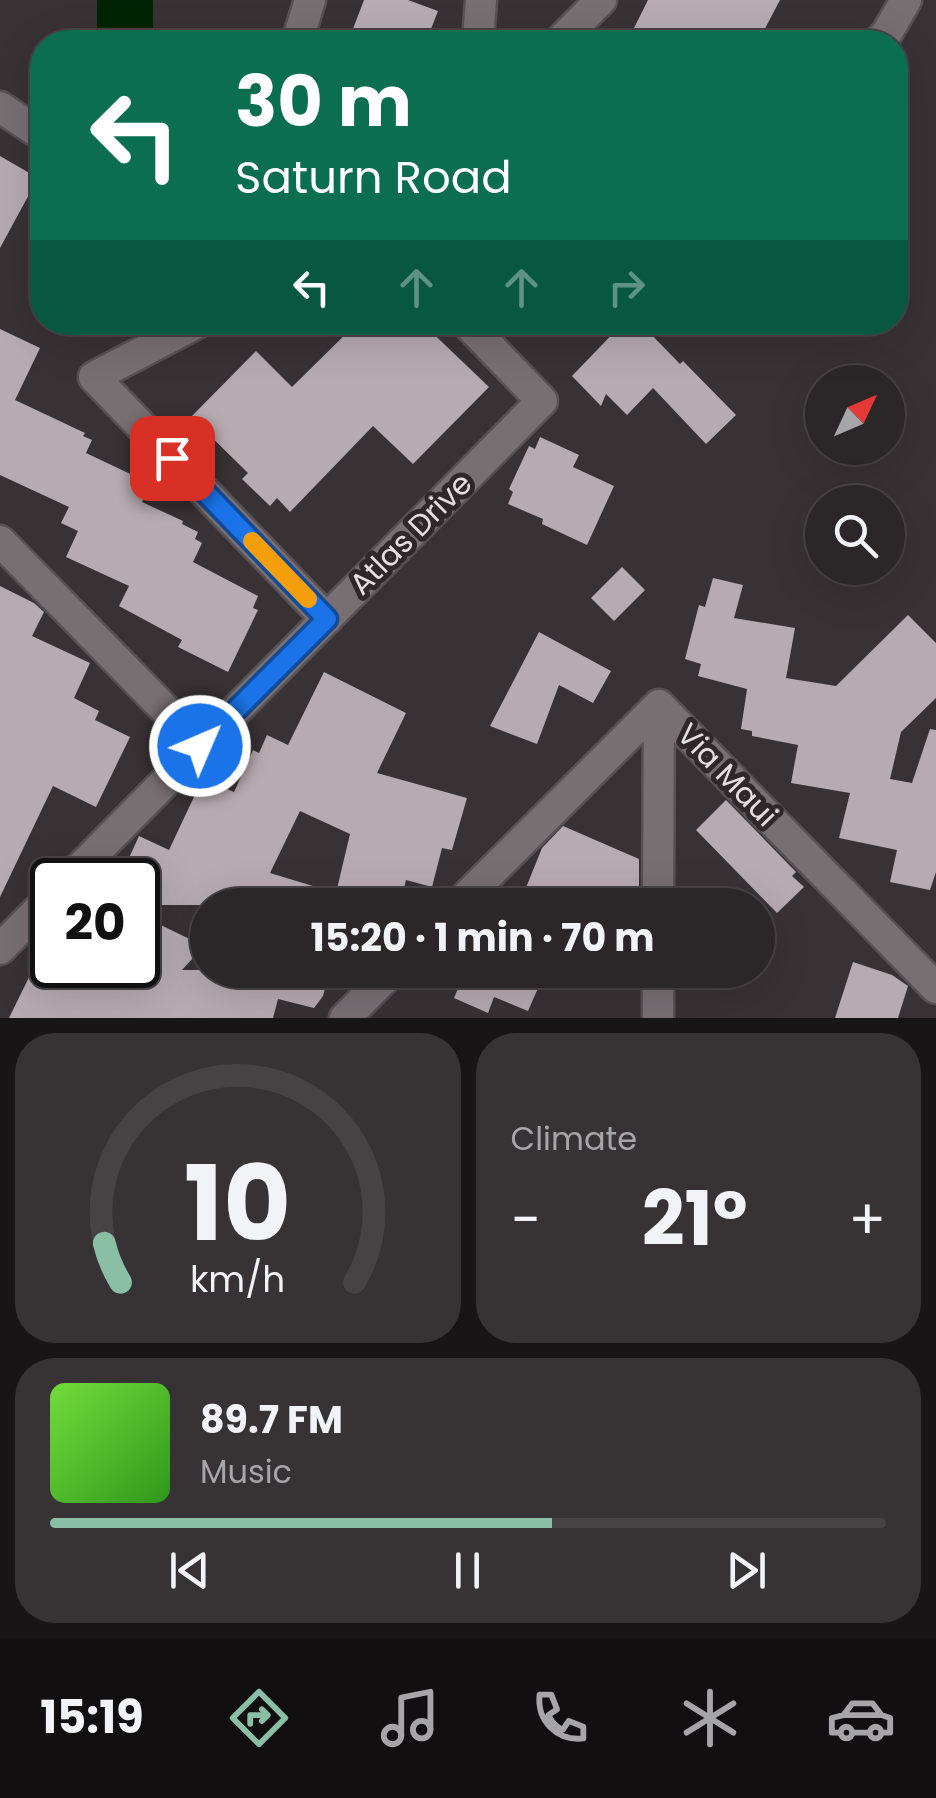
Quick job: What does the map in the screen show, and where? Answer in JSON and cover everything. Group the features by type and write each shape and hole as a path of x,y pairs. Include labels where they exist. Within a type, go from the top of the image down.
{"street":[{"path":"301,30 310,0"},
{"path":"479,30 481,0"},
{"path":"572,30 601,0"},
{"path":"890,30 906,0"},
{"path":"0,106 30,127"},
{"path":"174,335 94,377 327,619"},
{"name":"Atlas Drive","path":"90,858 542,401 479,335"},
{"path":"0,542 200,746"},
{"path":"475,888 658,706"},
{"name":"Via Maui","path":"658,706 658,888"},
{"name":"Via Maui","path":"658,706 936,988"},
{"path":"2,943 30,917"},
{"path":"345,1018 375,988"},
{"path":"658,988 658,1018"}],"shaded area":[{"path":"97,0 153,0 153,30 97,30"}],"building":[{"path":"364,0 408,0 438,11 431,30 353,30"},
{"path":"648,0 780,0 764,30 633,30"},
{"path":"0,156 30,173 30,193 0,248"},
{"path":"0,329 40,348 15,400 85,433 83,436 92,440 86,453 143,480 136,494 144,498 142,502 198,532 195,539 202,543 193,562 258,596 253,608 258,610 228,672 178,647 182,640 119,606 129,586 66,557 78,531 61,523 69,507 0,475"},
{"path":"345,335 435,335 489,387 413,464 373,426 290,512 277,498 270,506 242,479 248,473 191,417 256,351 292,387"},
{"path":"611,335 652,335 736,415 706,444 653,388 627,415 606,394 601,406 572,376"},
{"path":"540,437 579,455 573,467 614,486 587,545 508,504 513,492 509,489 529,446 535,449"},
{"path":"622,567 645,590 614,621 591,598"},
{"path":"713,578 743,585 734,618 795,628 786,678 836,686 908,615 936,643 936,698 901,732 890,779 912,783 930,729 936,730 936,872 930,890 890,882 897,850 839,838 850,793 791,783 798,745 752,736 752,731 741,729 747,689 698,676 701,664 685,659 699,605 705,607"},
{"path":"0,586 44,612 32,636 90,663 74,698 99,711 95,720 130,737 96,807 53,786 0,897"},
{"path":"539,632 611,671 593,703 559,685 537,744 490,726"},
{"path":"324,672 406,713 377,773 467,798 452,850 442,848 432,887 406,880 404,888 337,888 350,834 300,811 270,873 320,888 190,888 190,905 160,905 160,858 129,858 139,836 169,850 200,784 209,788 211,782 234,792 253,750 259,753 267,735 288,745"},
{"path":"726,800 796,872 792,876 804,887 777,913 775,888 753,888 696,830"},
{"path":"563,826 639,859 639,888 526,888 542,848"},
{"path":"160,925 190,939 190,961 182,970 190,970 190,988 325,988 314,1008 278,999 273,1018 9,1018 30,975 30,988 160,988"},
{"path":"853,962 892,975 908,986 898,1018 835,1018"},
{"path":"458,988 538,988 528,1011 494,997 488,1013 454,998"}],"slow traffic":[{"path":"252,541 308,599"}],"route":[{"path":"172,458 327,619 200,746"}]}
